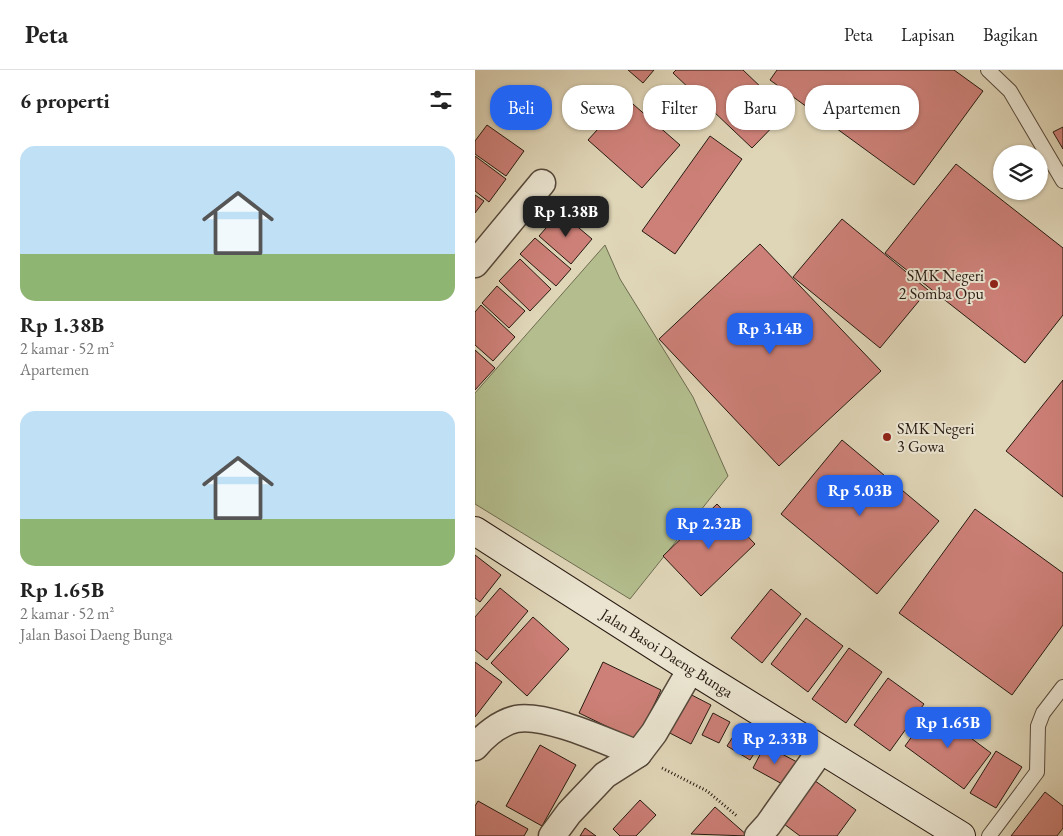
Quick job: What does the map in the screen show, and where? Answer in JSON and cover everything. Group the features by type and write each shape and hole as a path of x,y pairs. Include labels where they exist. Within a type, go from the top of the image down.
{"street":[{"path":"475,264 542,182"},
{"name":"Jalan Basoi Daeng Bunga","path":"475,531 691,669 961,836"},
{"path":"552,836 569,814 605,775 637,754 654,734 691,669"},
{"path":"475,746 491,731 517,719 559,724 637,754"},
{"path":"751,830 768,825 821,750"}],"lane":[{"path":"988,70 1010,91 1063,181"},
{"path":"989,836 1037,772 1038,726 1043,713 1063,687"}],"path":[{"path":"637,754 707,791 751,830"}],"green space":[{"path":"605,245 620,279 693,397 728,476 630,599 475,504 475,393"}],"building":[{"path":"628,70 654,70 643,83"},
{"path":"676,70 743,70 759,85 726,85 726,123 716,114 716,85 686,85 673,73"},
{"path":"777,70 954,70 983,91 914,185 839,130 919,130 919,85 805,85 805,106 795,98 795,85 777,85 770,80"},
{"path":"633,104 643,113 643,130 663,130 680,145 642,188 588,140 597,130 633,130"},
{"path":"487,125 490,130 494,130 524,151 506,176 475,154 475,141"},
{"path":"1063,127 1063,149 1053,132"},
{"path":"733,130 770,130 752,148"},
{"path":"710,136 742,159 675,254 642,231"},
{"path":"475,156 506,179 489,202 475,191"},
{"name":"SMK Negeri 2 Somba Opu","path":"956,164 993,193 993,200 1002,200 1063,248 1063,315 1025,363 885,253"},
{"path":"475,195 484,201 475,213"},
{"path":"560,212 592,239 571,264 539,236"},
{"path":"842,219 928,290 880,348 793,277"},
{"path":"535,238 571,269 556,286 520,254"},
{"path":"760,244 881,371 779,466 659,339"},
{"path":"520,259 551,289 530,311 499,281"},
{"path":"497,286 525,311 509,328 482,303"},
{"path":"481,305 515,337 493,361 475,345 475,312"},
{"path":"475,350 495,368 475,390"},
{"path":"1063,380 1063,497 1006,451"},
{"path":"842,440 939,521 877,594 781,514"},
{"path":"717,504 755,544 701,596 663,556"},
{"path":"975,509 1063,573 1063,625 1012,695 899,613"},
{"path":"475,555 501,575 480,602 475,598"},
{"path":"500,588 528,611 487,660 475,650 475,617"},
{"path":"771,589 801,614 762,663 731,638"},
{"path":"533,617 569,649 527,696 491,663"},
{"path":"806,618 843,646 808,692 771,664"},
{"path":"849,648 882,672 846,723 812,699"},
{"path":"475,662 502,682 475,717"},
{"path":"603,662 661,690 637,741 579,713"},
{"path":"888,678 924,704 890,751 854,725"},
{"path":"684,691 711,705 691,744 664,730"},
{"path":"932,709 991,753 964,789 905,746"},
{"path":"713,713 730,722 719,743 702,735"},
{"path":"741,724 764,738 750,760 727,746"},
{"path":"540,745 576,765 542,826 506,806"},
{"path":"765,745 797,762 784,785 753,768"},
{"path":"996,751 1022,767 996,808 970,793"},
{"path":"811,778 856,810 837,836 800,836 780,821"},
{"path":"1045,792 1063,806 1063,828 1057,836 1011,836"},
{"path":"640,800 656,815 636,836 620,836 613,829"},
{"path":"478,801 528,829 524,836 475,836 475,806"},
{"path":"715,807 748,836 691,834"},
{"path":"585,828 596,836 580,836"}],"place":[{"name":"SMK Negeri 2 Somba Opu","path":"994,284"},
{"name":"SMK Negeri 3 Gowa","path":"887,437"}]}
